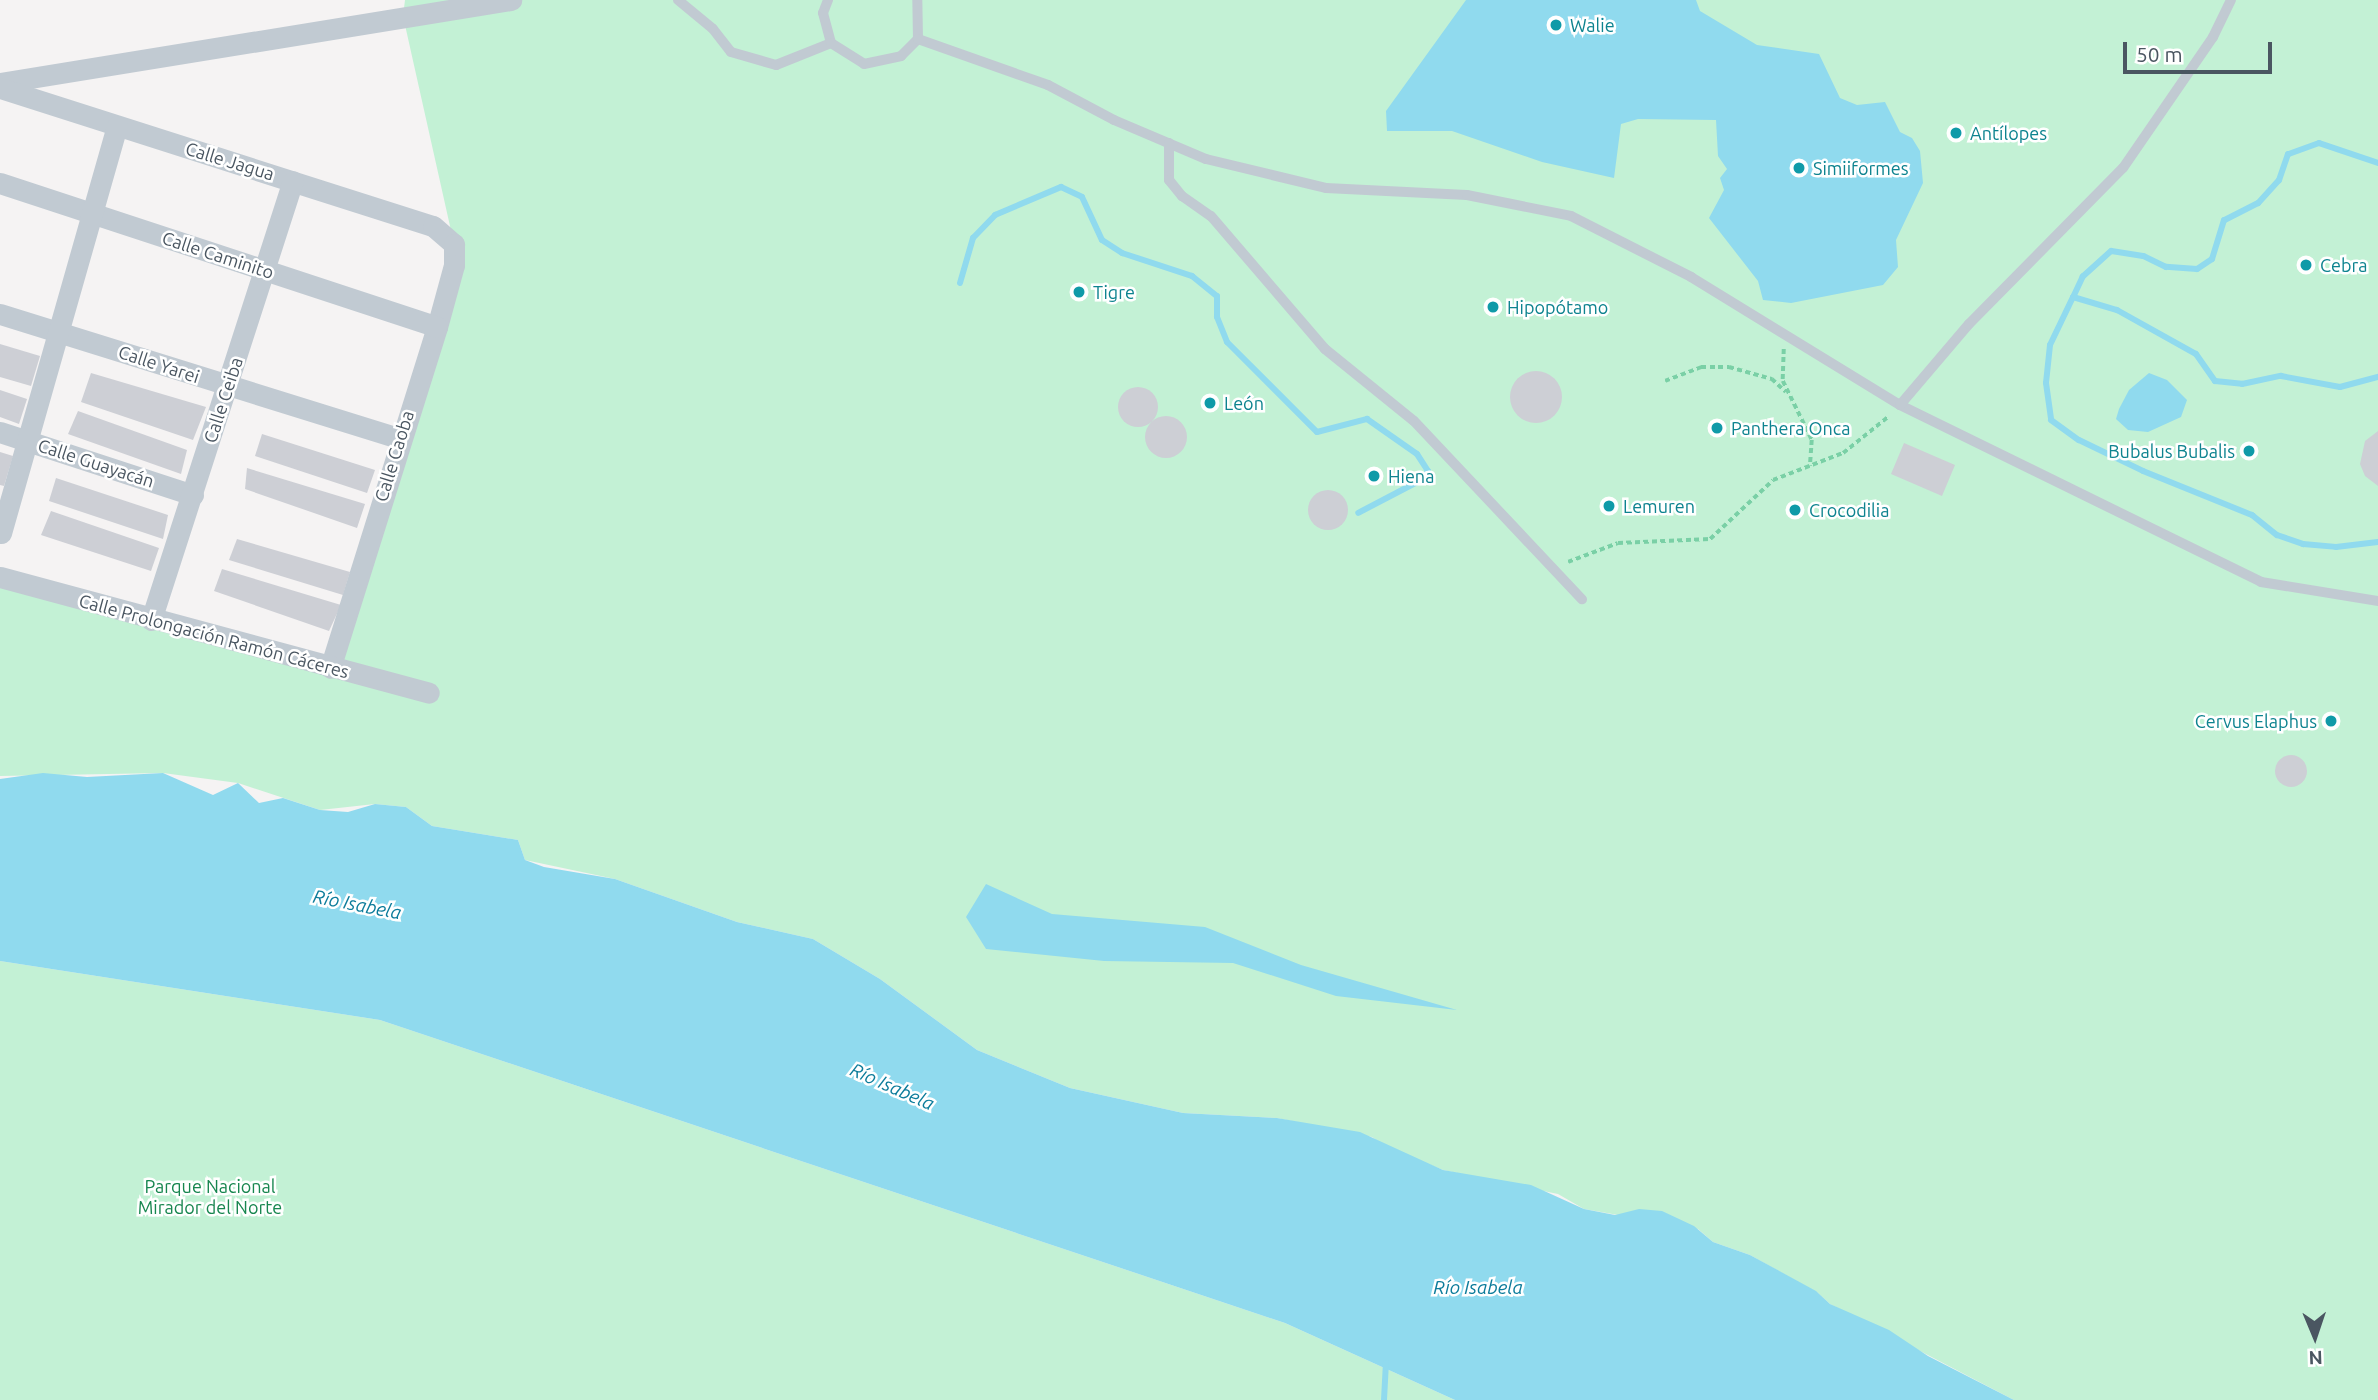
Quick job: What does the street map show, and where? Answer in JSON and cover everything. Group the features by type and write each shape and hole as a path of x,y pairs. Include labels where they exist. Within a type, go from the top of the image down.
{"street":[{"path":"0,86 511,0"},
{"name":"Calle Jagua","path":"0,86 433,226 454,244"},
{"path":"1,533 25,440 117,126"},
{"name":"Calle Ceiba","path":"151,620 293,181"},
{"name":"Calle Caminito","path":"0,183 437,327"},
{"name":"Calle Caoba","path":"330,668 399,438 437,327 454,265 454,244"},
{"name":"Calle Yarei","path":"0,314 399,438"},
{"name":"Calle Guayacán","path":"0,432 193,495"},
{"name":"Calle Prolongación Ramón Cáceres","path":"0,577 429,693"}],"lane":[{"path":"678,0 713,29 731,52 776,65 831,43"},
{"path":"828,0 823,13 831,43 864,64 901,56 918,39 917,0"},
{"path":"1900,405 1969,324 2123,168 2213,37 2231,0"},
{"path":"918,39 1048,85 1206,159 1326,188 1467,195 1571,216 1691,278 1900,405 2261,582 2378,601"},
{"path":"1169,143 1169,180 1182,195 1211,216 1325,349 1414,421 1582,598"}],"path":[{"path":"1786,336 1781,363 1787,393 1812,440 1810,466"},
{"path":"1665,381 1701,367 1729,367 1772,379 1787,393"},
{"path":"1555,571 1618,543 1710,539 1773,480 1843,453 1900,405"}],"green space":[{"path":"405,0 2378,0 2378,1400 2014,1400 1830,1304 1818,1293 1750,1255 1713,1242 1698,1229 1584,1209 1558,1194 1443,1170 1387,1147 1372,1137 1277,1118 1183,1113 1070,1088 977,1050 880,979 813,939 737,922 615,879 525,860 518,840 432,826 406,807 375,804 320,810 238,783 163,773 0,776 0,577 330,667 454,244 403,16"},
{"name":"Parque Nacional Mirador del Norte","path":"0,961 380,1020 1285,1323 1455,1400 0,1400"}],"water":[{"path":"1466,0 1696,0 1700,11 1757,45 1819,54 1840,98 1857,105 1885,102 1900,132 1912,138 1920,151 1923,183 1896,240 1898,267 1883,285 1791,303 1763,300 1758,281 1709,218 1724,190 1720,178 1727,169 1718,156 1716,120 1638,119 1621,124 1614,178 1542,162 1452,131 1387,131 1386,111"},
{"path":"2149,373 2167,380 2187,400 2181,417 2148,432 2128,430 2116,419 2119,409 2129,390"},
{"name":"Río Isabela","path":"43,773 87,777 163,773 213,795 238,783 259,803 283,798 320,810 348,812 375,804 406,807 432,826 518,840 525,860 544,867 615,879 737,922 813,939 880,979 977,1050 1070,1088 1183,1113 1277,1118 1360,1132 1443,1170 1531,1185 1584,1209 1615,1215 1639,1209 1662,1211 1694,1226 1713,1242 1750,1255 1816,1291 1830,1304 1889,1330 1928,1356 2014,1400 1455,1400 1285,1323 380,1020 0,961 0,779"},
{"path":"986,884 1052,914 1205,927 1301,965 1457,1010 1336,996 1233,963 1104,961 986,949 966,917"}],"building":[{"path":"0,344 40,356 31,386 0,377"},
{"path":"1536,371 1546,373 1554,379 1560,387 1560,407 1554,415 1546,421 1536,423 1526,421 1518,415 1512,407 1510,397 1512,387 1518,379 1526,373"},
{"path":"91,373 206,407 193,440 81,402"},
{"path":"1138,387 1146,388 1152,393 1157,399 1157,415 1152,421 1146,426 1138,427 1130,426 1124,421 1119,415 1118,407 1119,399 1124,393 1130,388"},
{"path":"0,390 27,399 19,424 0,417"},
{"path":"78,411 187,450 181,474 68,434"},
{"path":"1166,416 1181,422 1187,437 1181,452 1166,458 1151,452 1145,437 1151,422"},
{"path":"2378,431 2378,486 2365,476 2360,464 2365,441"},
{"path":"262,434 375,470 367,493 255,456"},
{"path":"1904,443 1955,465 1942,496 1891,474"},
{"path":"0,452 13,456 4,486 0,485"},
{"path":"247,468 365,504 357,528 245,489"},
{"path":"56,478 168,515 163,539 49,501"},
{"path":"1328,490 1342,496 1348,510 1342,524 1328,530 1314,524 1308,510 1314,496"},
{"path":"51,511 159,548 151,571 41,535"},
{"path":"237,539 350,572 343,595 229,560"},
{"path":"222,569 341,605 329,631 214,591"},
{"path":"2291,755 2302,760 2307,771 2302,782 2291,787 2280,782 2275,771 2280,760"}],"waterway":[{"path":"2378,163 2319,143 2288,154 2279,180 2258,203 2224,220 2212,259 2197,269 2166,267 2143,256 2111,251 2083,276 2050,345 2046,383 2051,420 2079,440 2143,471 2252,515 2277,535 2303,544 2336,547 2378,542"},
{"path":"960,283 973,238 995,215 1061,187 1082,197 1102,240 1122,253 1192,276 1217,296 1217,317 1227,342 1317,432 1367,419 1417,454 1428,471 1423,479 1358,513"},
{"path":"2073,297 2117,310 2196,354 2215,381 2242,384 2281,376 2340,387 2378,377"},
{"path":"1384,1400 1386,1363"}],"place":[{"name":"Walie","path":"1556,25"},
{"name":"Antílopes","path":"1956,133"},
{"name":"Simiiformes","path":"1799,168"},
{"name":"Cebra","path":"2306,265"},
{"name":"Tigre","path":"1079,292"},
{"name":"Hipopótamo","path":"1493,307"},
{"name":"León","path":"1210,403"},
{"name":"Panthera Onca","path":"1717,428"},
{"name":"Bubalus Bubalis","path":"2249,451"},
{"name":"Hiena","path":"1374,476"},
{"name":"Lemuren","path":"1609,506"},
{"name":"Crocodilia","path":"1795,510"},
{"name":"Cervus Elaphus","path":"2331,721"}]}
